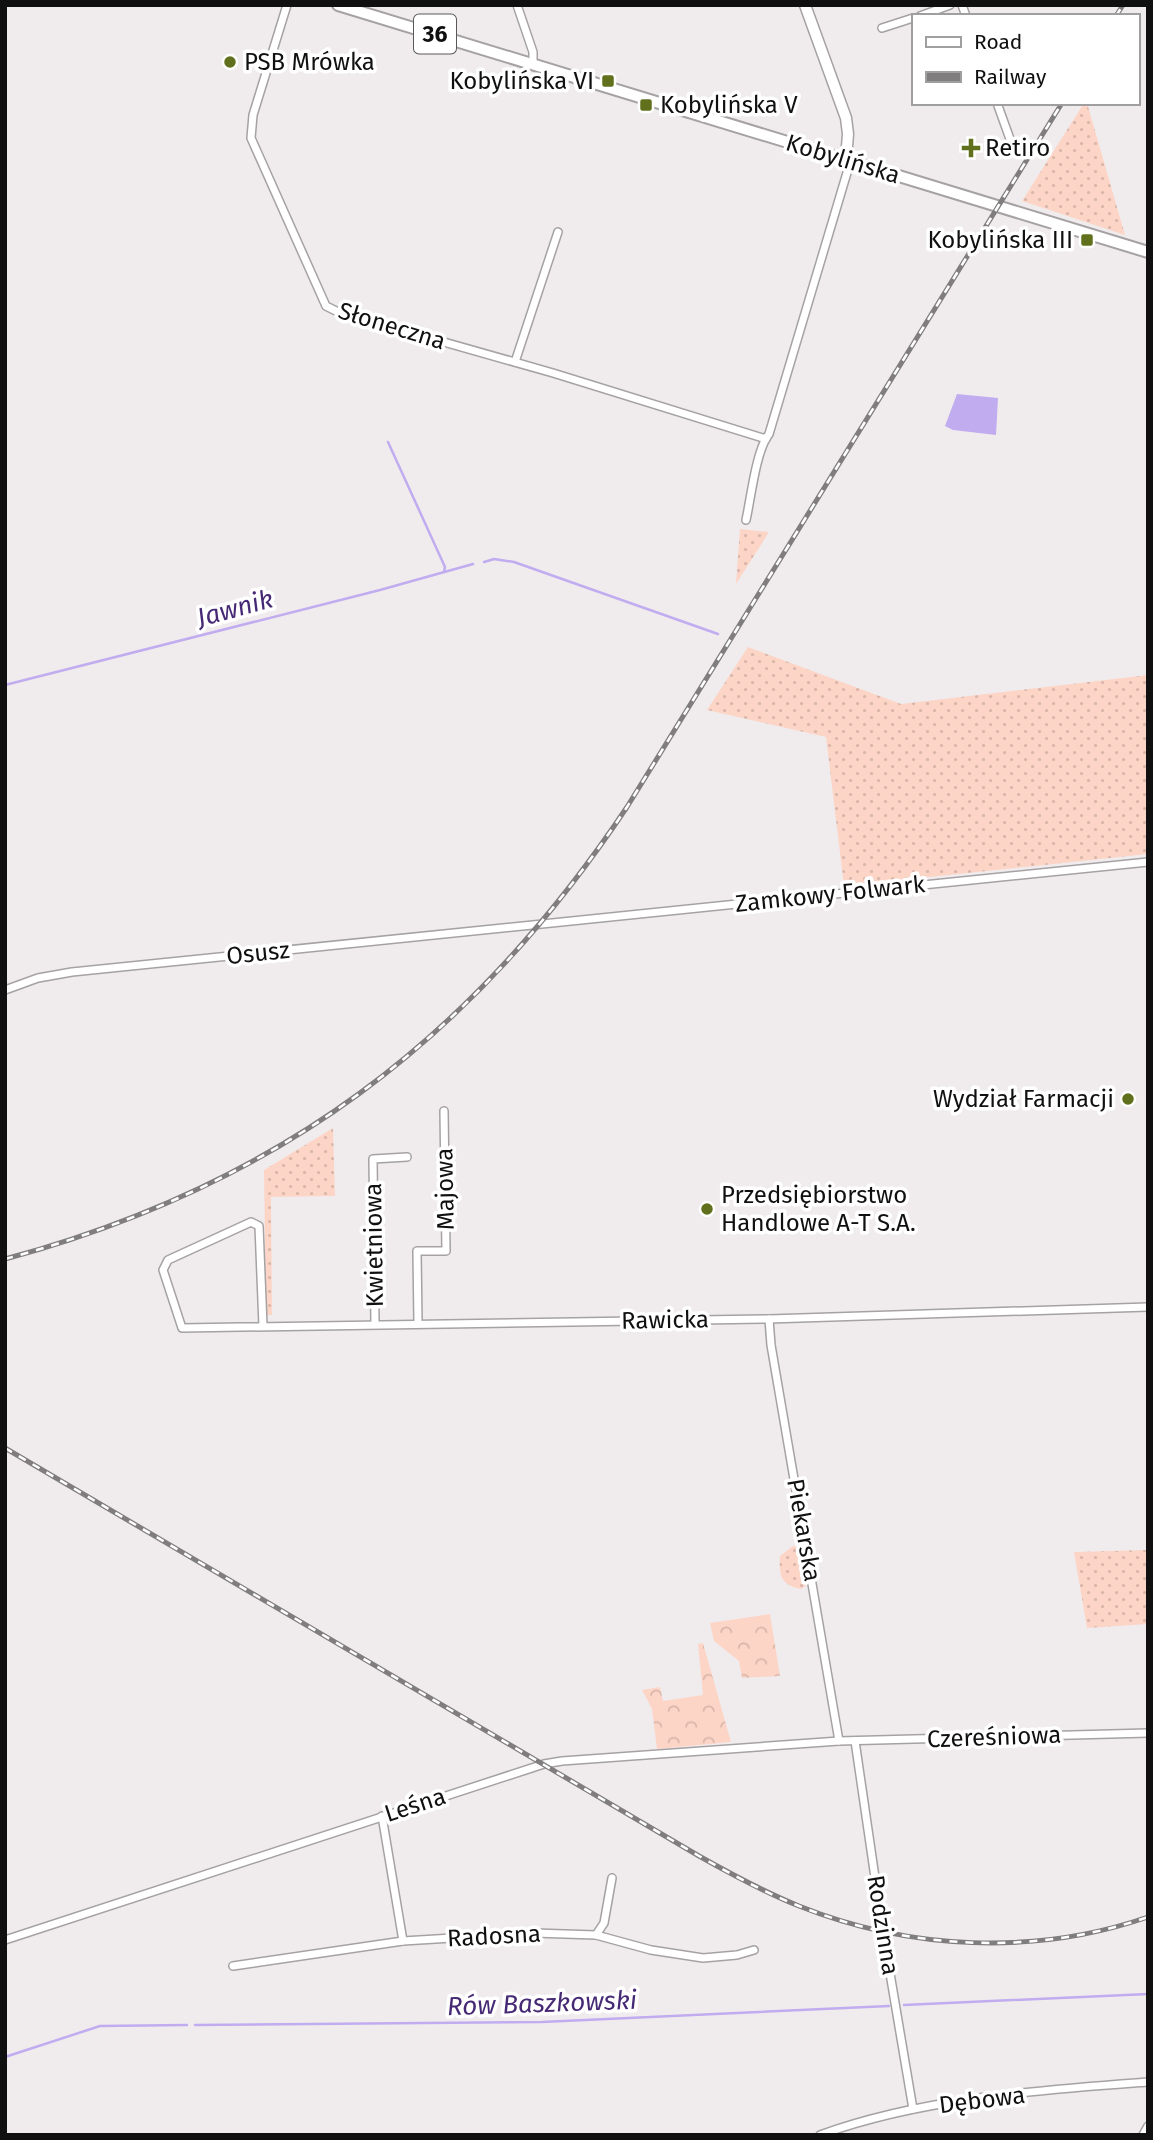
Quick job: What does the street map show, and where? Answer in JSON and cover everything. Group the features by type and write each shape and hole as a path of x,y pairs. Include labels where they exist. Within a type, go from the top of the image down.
{"main road":[{"name":"Kobylińska","path":"338,5 1148,252"}],"street":[{"name":"Słoneczna","path":"287,5 253,116 251,138 326,306 338,312 515,362 765,439"},
{"path":"517,5 533,52 533,64"},
{"path":"746,520 765,439 769,434 849,166 846,159 846,118 805,5"},
{"path":"925,14 950,5"},
{"path":"882,28 912,18"},
{"path":"998,105 1010,139"},
{"path":"515,362 558,232"},
{"name":"Zamkowy Folwark","path":"513,927 1148,862"},
{"name":"Osusz","path":"5,990 38,978 72,972 513,927"},
{"name":"Majowa","path":"418,1323 416,1251 446,1251 444,1111"},
{"name":"Kwietniowa","path":"375,1324 373,1159 407,1157"},
{"name":"Rawicka","path":"263,1326 259,1226 251,1222 168,1260 163,1270 182,1328 769,1319 1148,1307"},
{"name":"Piekarska","path":"769,1319 771,1345 839,1741"},
{"name":"Czereśniowa","path":"839,1741 1148,1733"},
{"name":"Leśna","path":"5,1940 544,1765 562,1761 839,1741"},
{"name":"Rodzinna","path":"855,1741 913,2109"},
{"path":"382,1816 403,1941"},
{"path":"596,1935 604,1923 612,1878"},
{"name":"Radosna","path":"233,1966 403,1941 534,1933 596,1935 641,1948 704,1958 737,1955 754,1950"},
{"name":"Dębowa","path":"820,2135 861,2121 913,2109 996,2097 1148,2082"},
{"path":"1143,2135 1148,2126"}],"green space":[{"path":"1083,105 1088,105 1125,235 1022,201"},
{"path":"740,529 769,532 736,584"},
{"path":"748,647 901,704 1148,675 1148,854 844,886 826,737 707,710"},
{"path":"333,1128 335,1196 271,1197 272,1315 266,1315 264,1170"},
{"path":"793,1546 803,1548 809,1583 801,1589 785,1582 780,1569 780,1556"},
{"path":"1148,1550 1148,1624 1087,1628 1074,1552"},
{"path":"770,1614 780,1676 742,1678 739,1661 714,1641 710,1623"},
{"path":"703,1643 731,1742 657,1749 652,1709 642,1690 660,1687 663,1701 703,1695 698,1644"}],"shaded area":[{"path":"957,394 998,398 996,435 953,430 945,426"}],"waterway":[{"path":"388,442 445,567 444,572"},
{"name":"Jawnik","path":"484,562 494,559 514,562 718,634"},
{"name":"Jawnik","path":"5,685 473,564"},
{"name":"Rów Baszkowski","path":"904,2005 1148,1994"},
{"name":"Rów Baszkowski","path":"195,2025 542,2022 889,2006"},
{"name":"Rów Baszkowski","path":"5,2057 100,2026 187,2025"}],"railway":[{"path":"1117,14 1123,5"},
{"path":"5,1259 103,1228 195,1190 280,1146 360,1093 433,1034 502,966 567,891 627,807 1061,105"},
{"path":"5,1448 699,1856 760,1889 799,1906 884,1932 972,1943 1061,1938 1105,1930 1148,1917"}],"place":[{"name":"PSB Mrówka","path":"230,62"},
{"name":"Kobylińska VI","path":"608,81"},
{"name":"Kobylińska V","path":"646,105"},
{"name":"Retiro","path":"971,148"},
{"name":"Kobylińska III","path":"1087,240"},
{"name":"Wydział Farmacji","path":"1128,1099"},
{"name":"Przedsiębiorstwo Handlowe A-T S.A.","path":"707,1209"}]}
